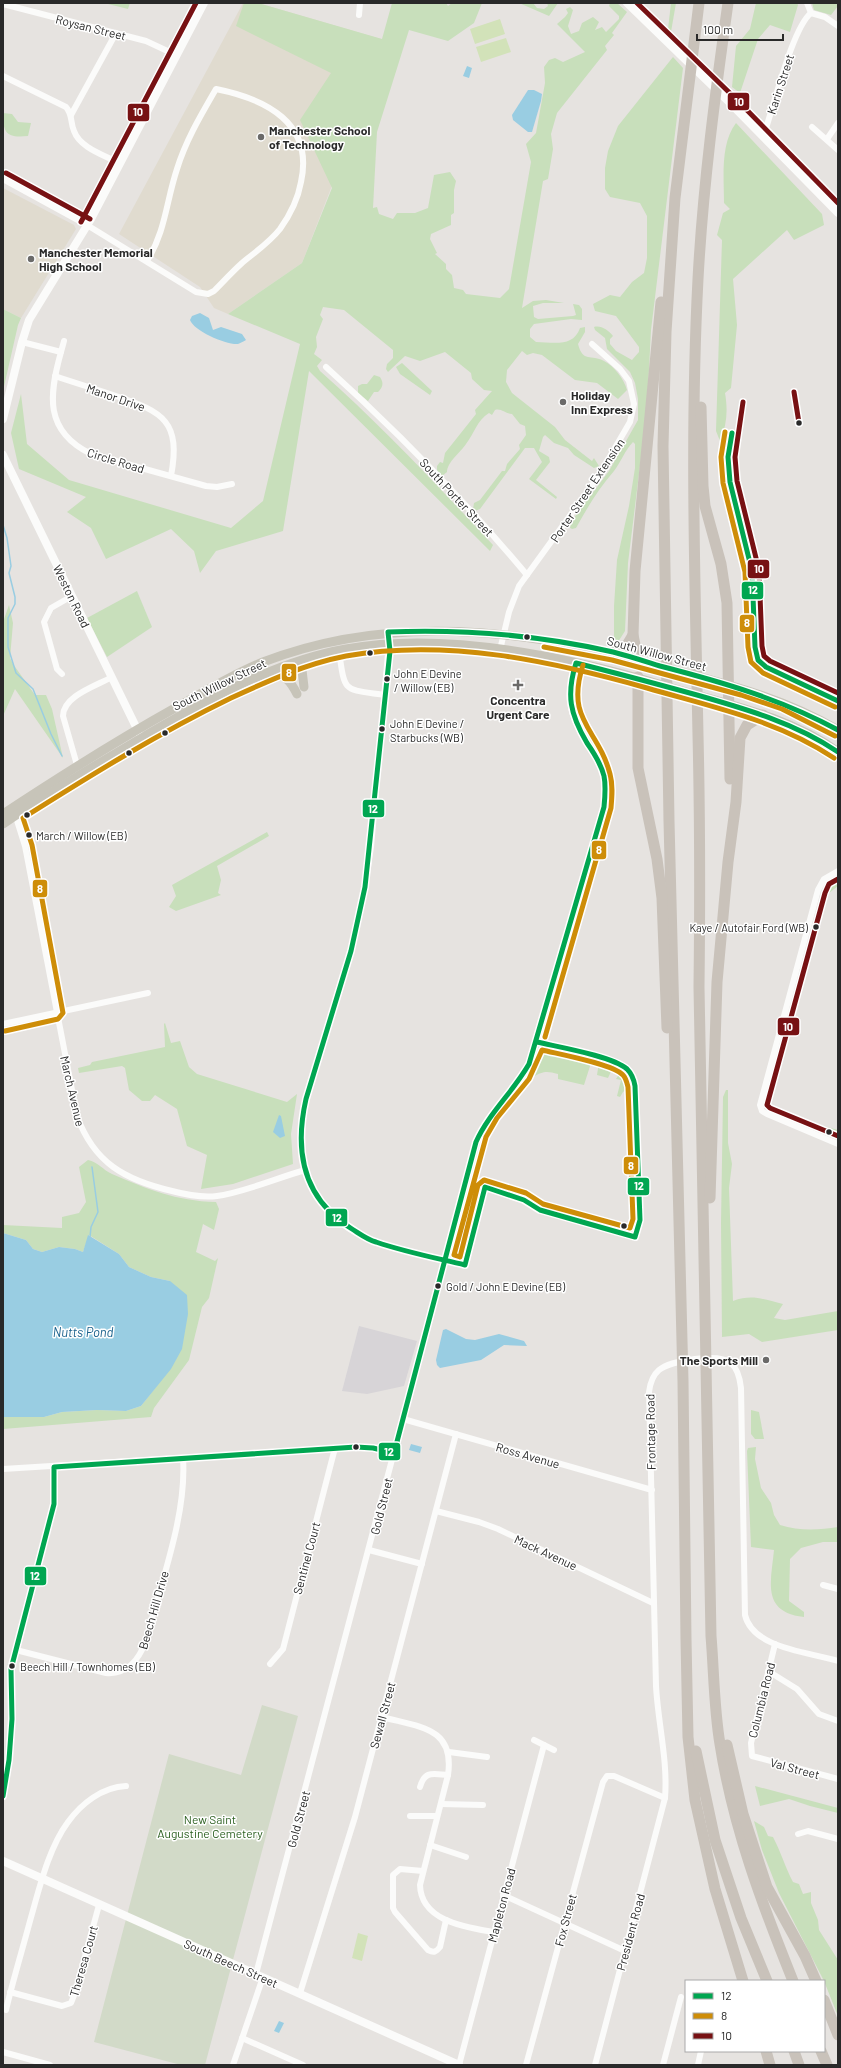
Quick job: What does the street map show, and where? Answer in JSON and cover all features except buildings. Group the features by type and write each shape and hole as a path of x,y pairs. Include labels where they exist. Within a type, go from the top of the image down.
{"highway":[{"path":"638,660 633,635 635,571 660,311 699,3"},
{"path":"728,3 707,166 698,278 694,480 698,738 699,987 711,1620 716,1717 728,1791 746,1855 793,1980"},
{"path":"675,198 666,332 663,454 669,814 683,1381 686,1639 689,1705 688,1737 699,1820 715,1889 743,1980"},
{"path":"696,352 702,426 703,486 705,506 725,583 731,771 728,862"},
{"path":"614,653 627,645 633,635"},
{"path":"638,677 639,774 657,859 662,898 671,1116 678,1181"},
{"path":"706,1311 710,1268 710,1153 717,982 728,862 735,808 740,738 747,725 763,715"},
{"path":"715,1695 743,1814 767,1887 805,1956 816,1980"},
{"path":"689,1705 701,1778 715,1840 741,1918 766,1980"},
{"path":"825,2002 838,2035"},
{"path":"766,2052 770,2065"},
{"path":"794,2052 800,2065"},
{"path":"821,2052 827,2065"}],"main road":[{"name":"South Willow Street","path":"3,824 14,811 77,765 197,695 265,662 335,641 388,632 455,630 503,634 614,653 729,684 785,702 838,730"},
{"name":"South Willow Street","path":"3,814 14,811 74,778 205,702 264,675 312,658 339,651 390,644 435,644 500,650 576,663 638,677 763,715 801,729 838,752"},
{"path":"264,675 276,674 283,676 301,690 302,670 306,662 312,658"},
{"path":"638,660 638,677"}],"street":[{"path":"3,419 22,342 33,313 87,226 204,3"},
{"path":"359,15 360,3"},
{"path":"627,3 732,105 838,213"},
{"path":"807,3 811,13 825,17 838,26"},
{"name":"Roysan Street","path":"3,4 153,43 176,55"},
{"name":"Karin Street","path":"764,137 793,46 806,17 811,13"},
{"path":"71,115 116,33"},
{"path":"3,76 62,105 71,115 74,132 80,142 119,163"},
{"path":"3,179 147,261 196,292 208,294 214,291 227,277 279,230 295,202 303,172 304,158 301,142 289,123 273,110 251,98 216,89 183,152 173,180 166,218 158,240 147,261"},
{"path":"827,140 838,123"},
{"path":"812,127 838,150"},
{"path":"22,342 61,352"},
{"name":"Circle Road","path":"64,342 51,394 54,414 64,434 74,444 91,454 171,476 217,487 232,484"},
{"name":"Porter Street Extension","path":"526,575 607,464 625,433 633,413 633,395 629,381 620,369 592,344"},
{"name":"South Porter Street","path":"326,367 394,430 479,520 526,575"},
{"name":"Manor Drive","path":"55,376 141,404 156,411 165,421 173,438 175,453 171,476"},
{"name":"Weston Road","path":"3,457 141,738"},
{"path":"500,650 503,634 515,594 526,575"},
{"path":"62,674 57,669 44,622 51,608 72,596"},
{"path":"388,632 390,644 365,887 351,951 302,1112 300,1143 305,1170 314,1191 327,1209 349,1228 362,1236 382,1244 445,1260"},
{"path":"339,651 342,676 348,688 354,691 385,695"},
{"name":"Gold Street","path":"233,2065 259,1975 394,1453 479,1134 491,1114 524,1075 534,1051 604,807 607,788 604,775 571,708 570,687 576,663"},
{"path":"77,765 63,716 63,709 74,698 112,677"},
{"name":"March Avenue","path":"14,811 25,846 72,1094 81,1128 96,1151 105,1161 121,1173 152,1187 204,1197 231,1193 305,1170"},
{"path":"838,871 824,879 818,890 760,1105 762,1111 767,1114 838,1144"},
{"path":"3,1024 148,993"},
{"name":"Frontage Road","path":"665,1798 664,1764 657,1705 653,1603 649,1392 655,1374 662,1368 687,1361 716,1358 729,1361 737,1371 741,1388 745,1615 748,1624 754,1633 775,1644"},
{"name":"Ross Avenue","path":"403,1419 652,1490"},
{"name":"Sewall Street","path":"300,1993 355,1817 456,1434"},
{"path":"3,1468 54,1467 335,1448 364,1447 394,1453"},
{"name":"Sentinel Court","path":"270,1664 283,1649 335,1448"},
{"name":"Beech Hill Drive","path":"16,1650 106,1674 121,1672 133,1664 146,1641 174,1533 184,1486 183,1458"},
{"path":"3,1796 9,1760 12,1719 10,1678 54,1504 54,1467"},
{"name":"Mack Avenue","path":"436,1511 479,1522 498,1529 653,1603"},
{"path":"369,1550 422,1564"},
{"path":"823,1585 838,1589"},
{"path":"775,1644 838,1661"},
{"name":"Columbia Road","path":"752,1756 751,1743 775,1644"},
{"path":"768,1671 797,1689 819,1714 838,1721"},
{"path":"382,1717 435,1733 444,1742 448,1752 450,1761 448,1775 420,1884 423,1897 434,1914 446,1920 493,1932"},
{"path":"534,1740 554,1750"},
{"name":"Mapleton Road","path":"459,2065 493,1932 544,1745"},
{"path":"448,1752 487,1757"},
{"name":"Val Street","path":"752,1756 838,1779"},
{"path":"420,1787 424,1777 429,1774 448,1775"},
{"name":"Fox Street","path":"526,2065 600,1788 607,1776 620,1778 665,1798"},
{"path":"6,2010 42,1878 60,1836 78,1811 97,1796 111,1789 126,1786"},
{"name":"President Road","path":"595,2065 665,1798"},
{"path":"441,1804 483,1805"},
{"path":"410,1816 438,1816"},
{"path":"798,1834 808,1831 838,1839"},
{"path":"430,1845 466,1857"},
{"name":"South Beech Street","path":"3,1861 459,2065"},
{"path":"423,1871 400,1869 393,1875 393,1908 428,1950 433,1952 437,1951 440,1947 446,1920"},
{"path":"503,1895 625,1951"},
{"name":"Theresa Court","path":"10,1992 62,2006 71,2002 75,1993 99,1904"},
{"path":"663,2065 681,1997"},
{"path":"242,2038 303,2065"},
{"path":"3,2052 45,2064"},
{"path":"698,2065 701,2052"}],"shaded area":[{"name":"Manchester School of Technology","path":"243,3 258,3 388,41 302,263 228,314 214,308 200,287 119,234"},
{"name":"Manchester Memorial High School","path":"3,188 74,225 76,229 21,318 3,309"},
{"path":"359,1326 417,1341 404,1386 367,1394 342,1391"}],"green space":[{"path":"104,3 130,3 128,9"},
{"path":"244,3 258,3 382,39 392,3 446,3 448,6 452,3 482,3 474,23 448,41 409,30 377,132 373,208 377,207 379,214 393,219 397,213 415,213 428,208 434,175 450,172 456,181 454,190 454,213 451,215 451,225 431,234 430,239 437,253 435,254 446,264 446,269 452,275 454,288 463,290 466,294 500,298 509,289 531,162 526,144 536,133 545,83 544,67 549,60 555,58 563,62 585,52 557,24 565,17 568,13 566,9 570,7 573,10 568,26 571,34 579,31 582,23 593,17 599,22 595,30 602,27 606,32 619,19 619,16 609,6 610,3 617,3 627,12 612,33 614,35 605,46 607,50 557,113 551,134 553,149 548,179 543,181 522,308 533,301 546,300 564,303 543,303 533,306 534,317 538,319 576,315 573,304 579,305 582,309 582,320 571,319 534,324 530,329 530,337 536,342 562,342 573,339 580,328 585,327 585,332 578,344 582,354 604,361 615,369 621,377 627,390 618,399 597,383 575,380 542,355 533,353 527,355 522,351 507,370 506,382 512,393 555,427 565,440 592,461 594,458 599,466 594,468 574,455 568,448 554,443 545,435 539,451 549,457 550,462 536,480 557,497 556,499 529,479 542,462 534,448 525,448 480,509 475,511 473,509 474,503 480,500 502,471 505,471 507,464 520,449 519,445 526,435 525,426 520,424 512,414 502,410 495,410 492,415 489,413 481,419 469,440 449,465 447,472 442,476 437,471 437,466 440,462 443,463 445,453 476,414 475,410 492,391 484,390 472,379 471,373 445,352 420,361 405,356 388,372 386,369 387,364 393,358 393,350 344,310 323,307 320,315 323,319 316,337 317,347 314,354 322,360 317,366 320,371 387,434 451,500 493,545 490,551 309,371 283,531 216,551 200,573 194,551 171,529 106,559 91,528 67,512 86,497 19,469 11,433 21,394 27,444 69,480 231,528 263,501 300,344 228,314 302,263 332,188 300,120 331,73 236,26"},
{"path":"519,3 533,3 537,8 544,9 548,6 547,3 558,3 549,16"},
{"path":"671,3 676,3 671,32 668,29"},
{"path":"756,3 797,3 798,5 790,32 770,25 758,39 740,93 732,87 736,46 750,29"},
{"path":"812,3 838,3 838,6 831,15 814,10"},
{"path":"500,19 505,34 475,44 470,29"},
{"path":"506,38 511,52 481,62 476,47"},
{"path":"673,57 683,68 651,330 647,409 628,563 625,631 616,645 614,642 614,606 617,560 629,506 635,468 635,444 633,442 603,484 576,528 572,529 568,526 609,471 638,420 638,399 635,383 630,372 607,349 605,338 595,330 594,327 602,327 609,332 613,336 610,339 610,344 616,351 632,360 639,352 639,347 616,316 595,311 593,304 610,295 620,297 632,282 644,273 647,258 647,216 640,203 610,197 605,189 605,168 608,151 618,126"},
{"path":"3,113 12,114 18,122 31,123 28,136 15,136 8,133 4,126"},
{"path":"736,123 822,214 824,225 794,240 787,230 733,279 737,325 731,388 725,393 726,417 720,441 716,431 722,240 717,235 723,213 730,209 724,203 724,162 727,141"},
{"path":"3,309 21,318 18,325 3,391"},
{"path":"402,363 432,391 430,395 400,374 396,367"},
{"path":"374,375 380,377 382,387 378,392 374,392 368,401 358,393 358,386 367,384"},
{"path":"137,591 152,627 107,657 87,618"},
{"path":"9,605 13,623 10,658 35,695 46,695 52,709 63,758 15,689 3,716 3,622"},
{"path":"267,832 269,836 217,866 221,880 218,893 221,895 176,911 169,907 176,896 172,885"},
{"path":"838,881 838,886 829,893 826,900 821,898 826,889"},
{"path":"165,1023 171,1043 180,1041 189,1067 197,1074 287,1102 297,1094 291,1134 293,1164 233,1184 201,1189 207,1155 187,1146 177,1109 155,1095 150,1101 142,1101 129,1090 125,1068 122,1066 79,1073 78,1068 90,1065 92,1062 165,1047"},
{"path":"549,1049 590,1059 591,1063 584,1085 558,1079 558,1074 551,1072 545,1072 533,1077 544,1051"},
{"path":"602,1061 614,1065 608,1078 597,1075 599,1062"},
{"path":"624,1070 630,1076 633,1085 623,1092 620,1097 617,1096 621,1080 616,1079 621,1071"},
{"path":"726,1090 728,1090 728,1143 732,1164 729,1188 733,1301 752,1298 783,1304 774,1318 785,1320 838,1311 838,1330 762,1342 749,1334 722,1337 721,1223 723,1097"},
{"path":"816,1124 838,1130 838,1140 815,1130"},
{"path":"88,1160 95,1162 112,1174 137,1185 175,1197 216,1202 219,1209 214,1230 203,1224 196,1252 215,1261 218,1258 209,1298 202,1307 189,1360 154,1408 151,1417 3,1429 3,1417 44,1417 62,1412 97,1410 126,1411 141,1406 156,1387 170,1281 151,1277 129,1267 119,1254 89,1235 83,1252 75,1249 59,1247 42,1252 33,1249 26,1240 3,1233 3,1225 62,1228 62,1217 79,1213 86,1202 79,1167"},
{"path":"751,1410 759,1412 764,1439 755,1439 751,1434"},
{"path":"756,1447 755,1459 761,1488 771,1503 774,1515 780,1525 809,1529 838,1527 838,1542 823,1542 801,1548 790,1559 789,1601 804,1612 804,1617 790,1614 781,1609 775,1602 771,1584 774,1550 751,1547 747,1451 748,1448"},
{"name":"New Saint Augustine Cemetery","path":"262,1705 298,1716 205,2065 181,2065 94,2042 169,1754 241,1775"},
{"path":"755,1786 838,1808 838,1813 789,1799 760,1806"},
{"path":"754,1821 764,1827 768,1836 773,1837 793,1882 799,1884 803,1894 811,1892 811,1903 818,1920 819,1930 838,1960 838,2016 825,1980 823,1980 779,1893 762,1850"},
{"path":"358,1933 368,1936 362,1961 352,1958"}],"water":[{"path":"467,66 472,68 469,78 463,76"},
{"path":"528,90 534,90 542,94 532,132 528,132 513,120 512,115"},
{"path":"200,313 209,318 213,330 221,327 242,334 246,340 238,344 233,344 219,340 204,333 190,320 192,316"},
{"path":"279,1115 281,1116 285,1136 280,1138 273,1132"},
{"name":"Nutts Pond","path":"3,1233 26,1240 33,1249 42,1252 59,1247 75,1249 83,1252 88,1235 119,1254 129,1267 151,1277 170,1281 187,1295 188,1314 182,1349 171,1369 141,1406 126,1411 97,1410 62,1412 44,1417 3,1417"},
{"path":"446,1329 466,1339 475,1340 499,1334 524,1341 527,1346 504,1345 481,1360 440,1368 437,1365 436,1360 443,1330"},
{"path":"411,1444 422,1447 420,1453 409,1450"},
{"path":"279,2021 284,2023 279,2033 274,2031"}],"waterway":[{"path":"3,525 7,538 11,566 9,573 15,597 15,604 8,618 8,647 16,673 33,689 51,734 62,756"},
{"path":"90,1237 91,1227 98,1212 92,1167"}],"transit line":[{"name":"10","path":"81,222 196,3"},
{"name":"10","path":"637,3 737,100 838,203"},
{"name":"10","path":"6,173 90,219"},
{"name":"10","path":"794,392 799,423"},
{"name":"10","path":"743,402 735,457 737,481 759,570 762,646 764,656 770,661 838,693"},
{"name":"8","path":"725,432 721,457 723,483 745,572 748,647 751,662 763,673 835,707"},
{"name":"12","path":"732,433 728,457 730,482 752,571 755,647 758,660 766,667 838,701"},
{"name":"12","path":"537,1042 584,1052 610,1060 620,1064 627,1069 631,1075 635,1086 640,1220 635,1237 540,1210 524,1200 485,1187 465,1265 409,1252 370,1240 335,1217 322,1203 313,1189 306,1173 302,1156 301,1137 303,1119 306,1099 351,951 365,887 390,651 388,632 445,631 501,634 557,641 613,652 751,692 795,709 838,730"},
{"name":"8","path":"544,647 612,660 741,695 782,709 835,736"},
{"name":"8","path":"5,1031 58,1019 63,1013 32,845 23,818 100,770 178,725 231,698 301,668 331,659 384,651 460,651 536,661 611,678 744,716 790,734 834,758"},
{"name":"12","path":"3,1796 9,1760 12,1719 11,1669 54,1504 54,1467 356,1447 373,1448 394,1453 476,1142 481,1131 529,1064 604,807 605,780 603,772 581,733 571,704 571,685 576,663 697,695 770,718 805,733 838,752"},
{"name":"8","path":"545,1037 611,808 612,786 605,758 580,712 578,684 583,665"},
{"name":"10","path":"838,879 829,884 825,893 767,1105 770,1108 838,1136"},
{"name":"8","path":"542,1050 597,1063 617,1071 625,1078 628,1087 633,1219 630,1228 543,1204 526,1193 484,1180 478,1185 460,1257 454,1255 486,1137 497,1118 529,1079 542,1050"}],"place":[{"name":"Manchester School of Technology","path":"261,137"},
{"name":"Manchester Memorial High School","path":"31,259"},
{"name":"Holiday Inn Express","path":"563,402"},
{"name":"John E Devine / Willow (EB)","path":"387,679"},
{"name":"Concentra Urgent Care","path":"518,685"},
{"name":"John E Devine / Starbucks (WB)","path":"382,729"},
{"name":"March / Willow (EB)","path":"29,835"},
{"name":"Kaye / Autofair Ford (WB)","path":"816,927"},
{"name":"Gold / John E Devine (EB)","path":"438,1286"},
{"name":"The Sports Mill","path":"766,1360"},
{"name":"Beech Hill / Townhomes (EB)","path":"12,1666"}]}
